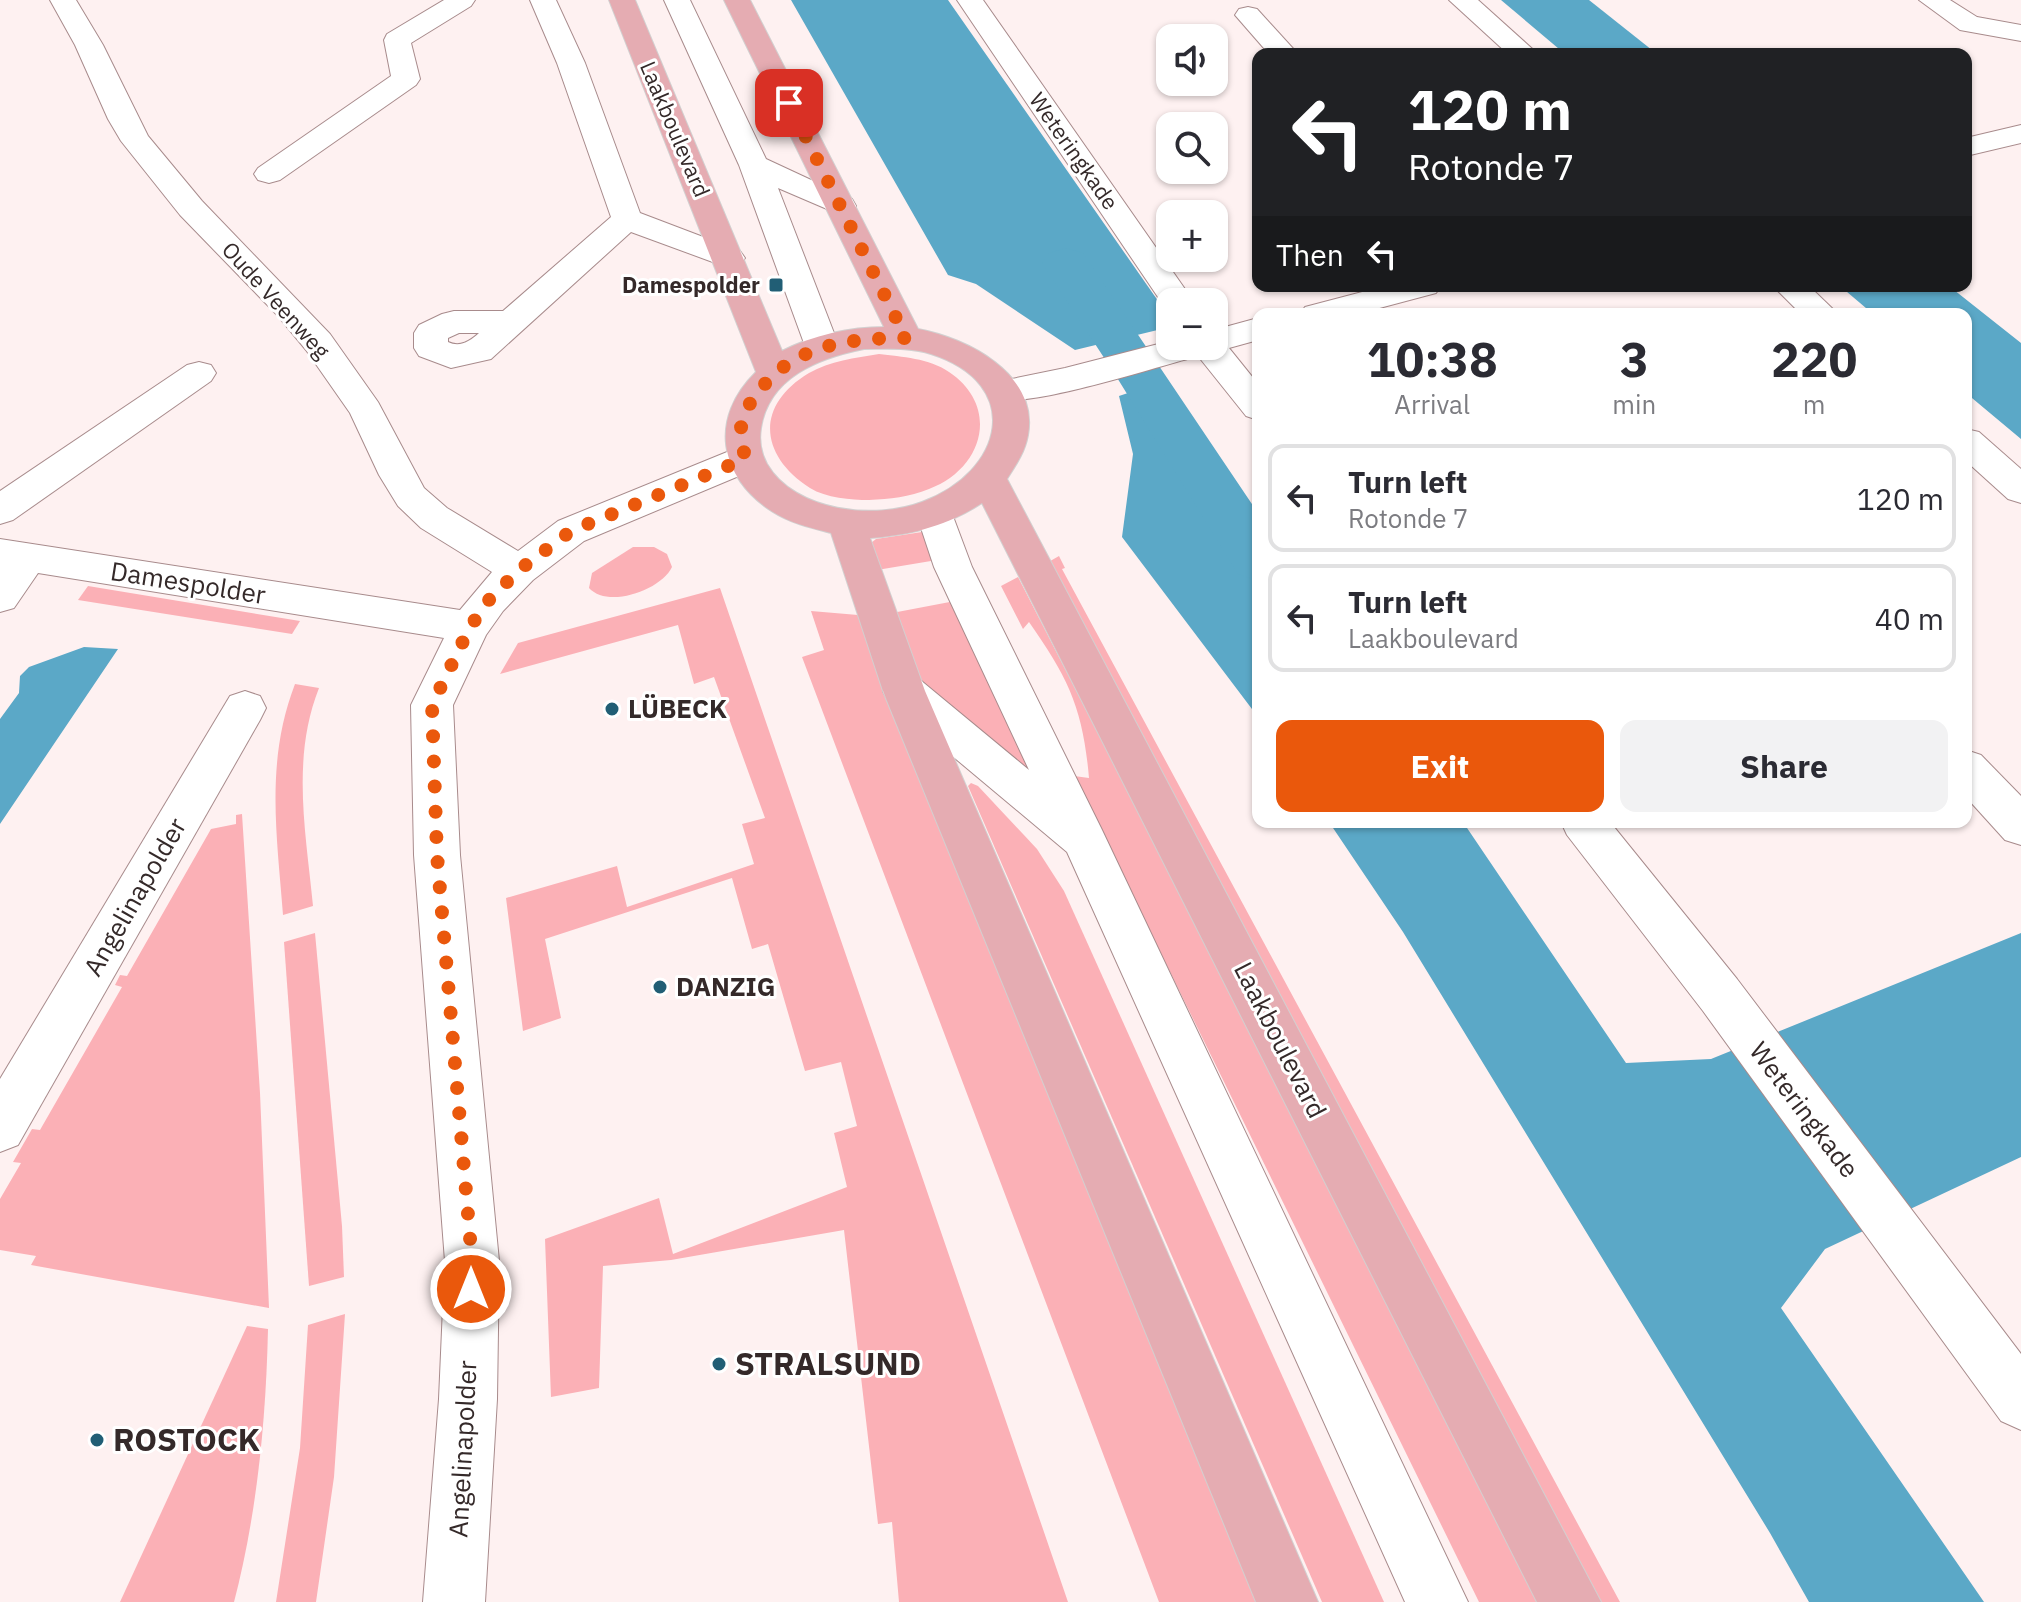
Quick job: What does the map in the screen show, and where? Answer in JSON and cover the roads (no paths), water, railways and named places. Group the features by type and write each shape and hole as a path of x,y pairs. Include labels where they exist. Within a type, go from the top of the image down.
{"main road":[{"name":"Laakboulevard","path":"622,0 774,373"},
{"path":"737,0 906,338"},
{"path":"864,338 906,338 947,347 980,366 1004,391 1013,420 1008,450 988,479 965,498 935,513 892,522 846,522 801,510 766,488 745,459 741,429 752,399 774,373 822,346 864,338"},
{"name":"Laakboulevard","path":"988,479 1570,1602"},
{"path":"846,522 904,691 1287,1602"}],"street":[{"name":"Oude Veenweg","path":"63,0 136,141 191,208 318,342 366,410 411,497 434,518 519,570"},
{"path":"269,174 406,79 397,40 462,0"},
{"path":"543,0 571,63 627,219 729,258"},
{"path":"677,0 754,165 822,346"},
{"name":"Weteringkade","path":"970,0 1168,288"},
{"path":"1462,0 1508,48"},
{"path":"1932,0 1969,24 2021,33"},
{"path":"1248,15 1278,48"},
{"path":"1972,146 2021,134"},
{"path":"754,165 841,206"},
{"path":"512,322 627,219"},
{"path":"1340,308 1402,292"},
{"path":"1796,292 1814,308"},
{"path":"1228,337 1252,331"},
{"path":"1004,391 1156,356"},
{"path":"1220,360 1252,400"},
{"path":"0,510 199,373"},
{"path":"1972,449 1994,479"},
{"name":"Angelinapolder","path":"454,1602 468,1399 472,1261 437,855 432,705 470,627 489,600 519,570 571,531 745,459"},
{"path":"935,513 953,567 1086,844 1437,1602"},
{"path":"0,597 15,555"},
{"name":"Damespolder","path":"15,555 470,627"},
{"path":"904,691 1086,844"},
{"name":"Angelinapolder","path":"0,1127 245,708"},
{"path":"1972,774 2021,826"},
{"name":"Weteringkade","path":"1588,828 1720,995 2021,1401"}],"water":[{"path":"791,0 948,0 1156,298 1156,330 1075,350 976,284 948,275"},
{"path":"1501,0 1589,0 1649,48 1558,48"},
{"path":"1847,292 1957,292 2021,343 2021,439 1972,398 1972,308 1866,308"},
{"path":"1167,380 1252,507 1252,709 1122,537 1133,454 1119,396"},
{"path":"84,647 118,649 0,824 0,719 19,693 20,676 29,667"},
{"path":"1333,828 1467,828 1626,1063 1711,1059 2021,933 2021,1157 1825,1249 1781,1308 1984,1602 1809,1602 1770,1533 1403,932"}],"waterway":[{"path":"1066,263 1252,550"}],"place":[{"name":"Damespolder","path":"776,285"},
{"name":"LÜBECK","path":"612,709"},
{"name":"DANZIG","path":"660,987"},
{"name":"STRALSUND","path":"719,1364"},
{"name":"ROSTOCK","path":"97,1440"}]}
